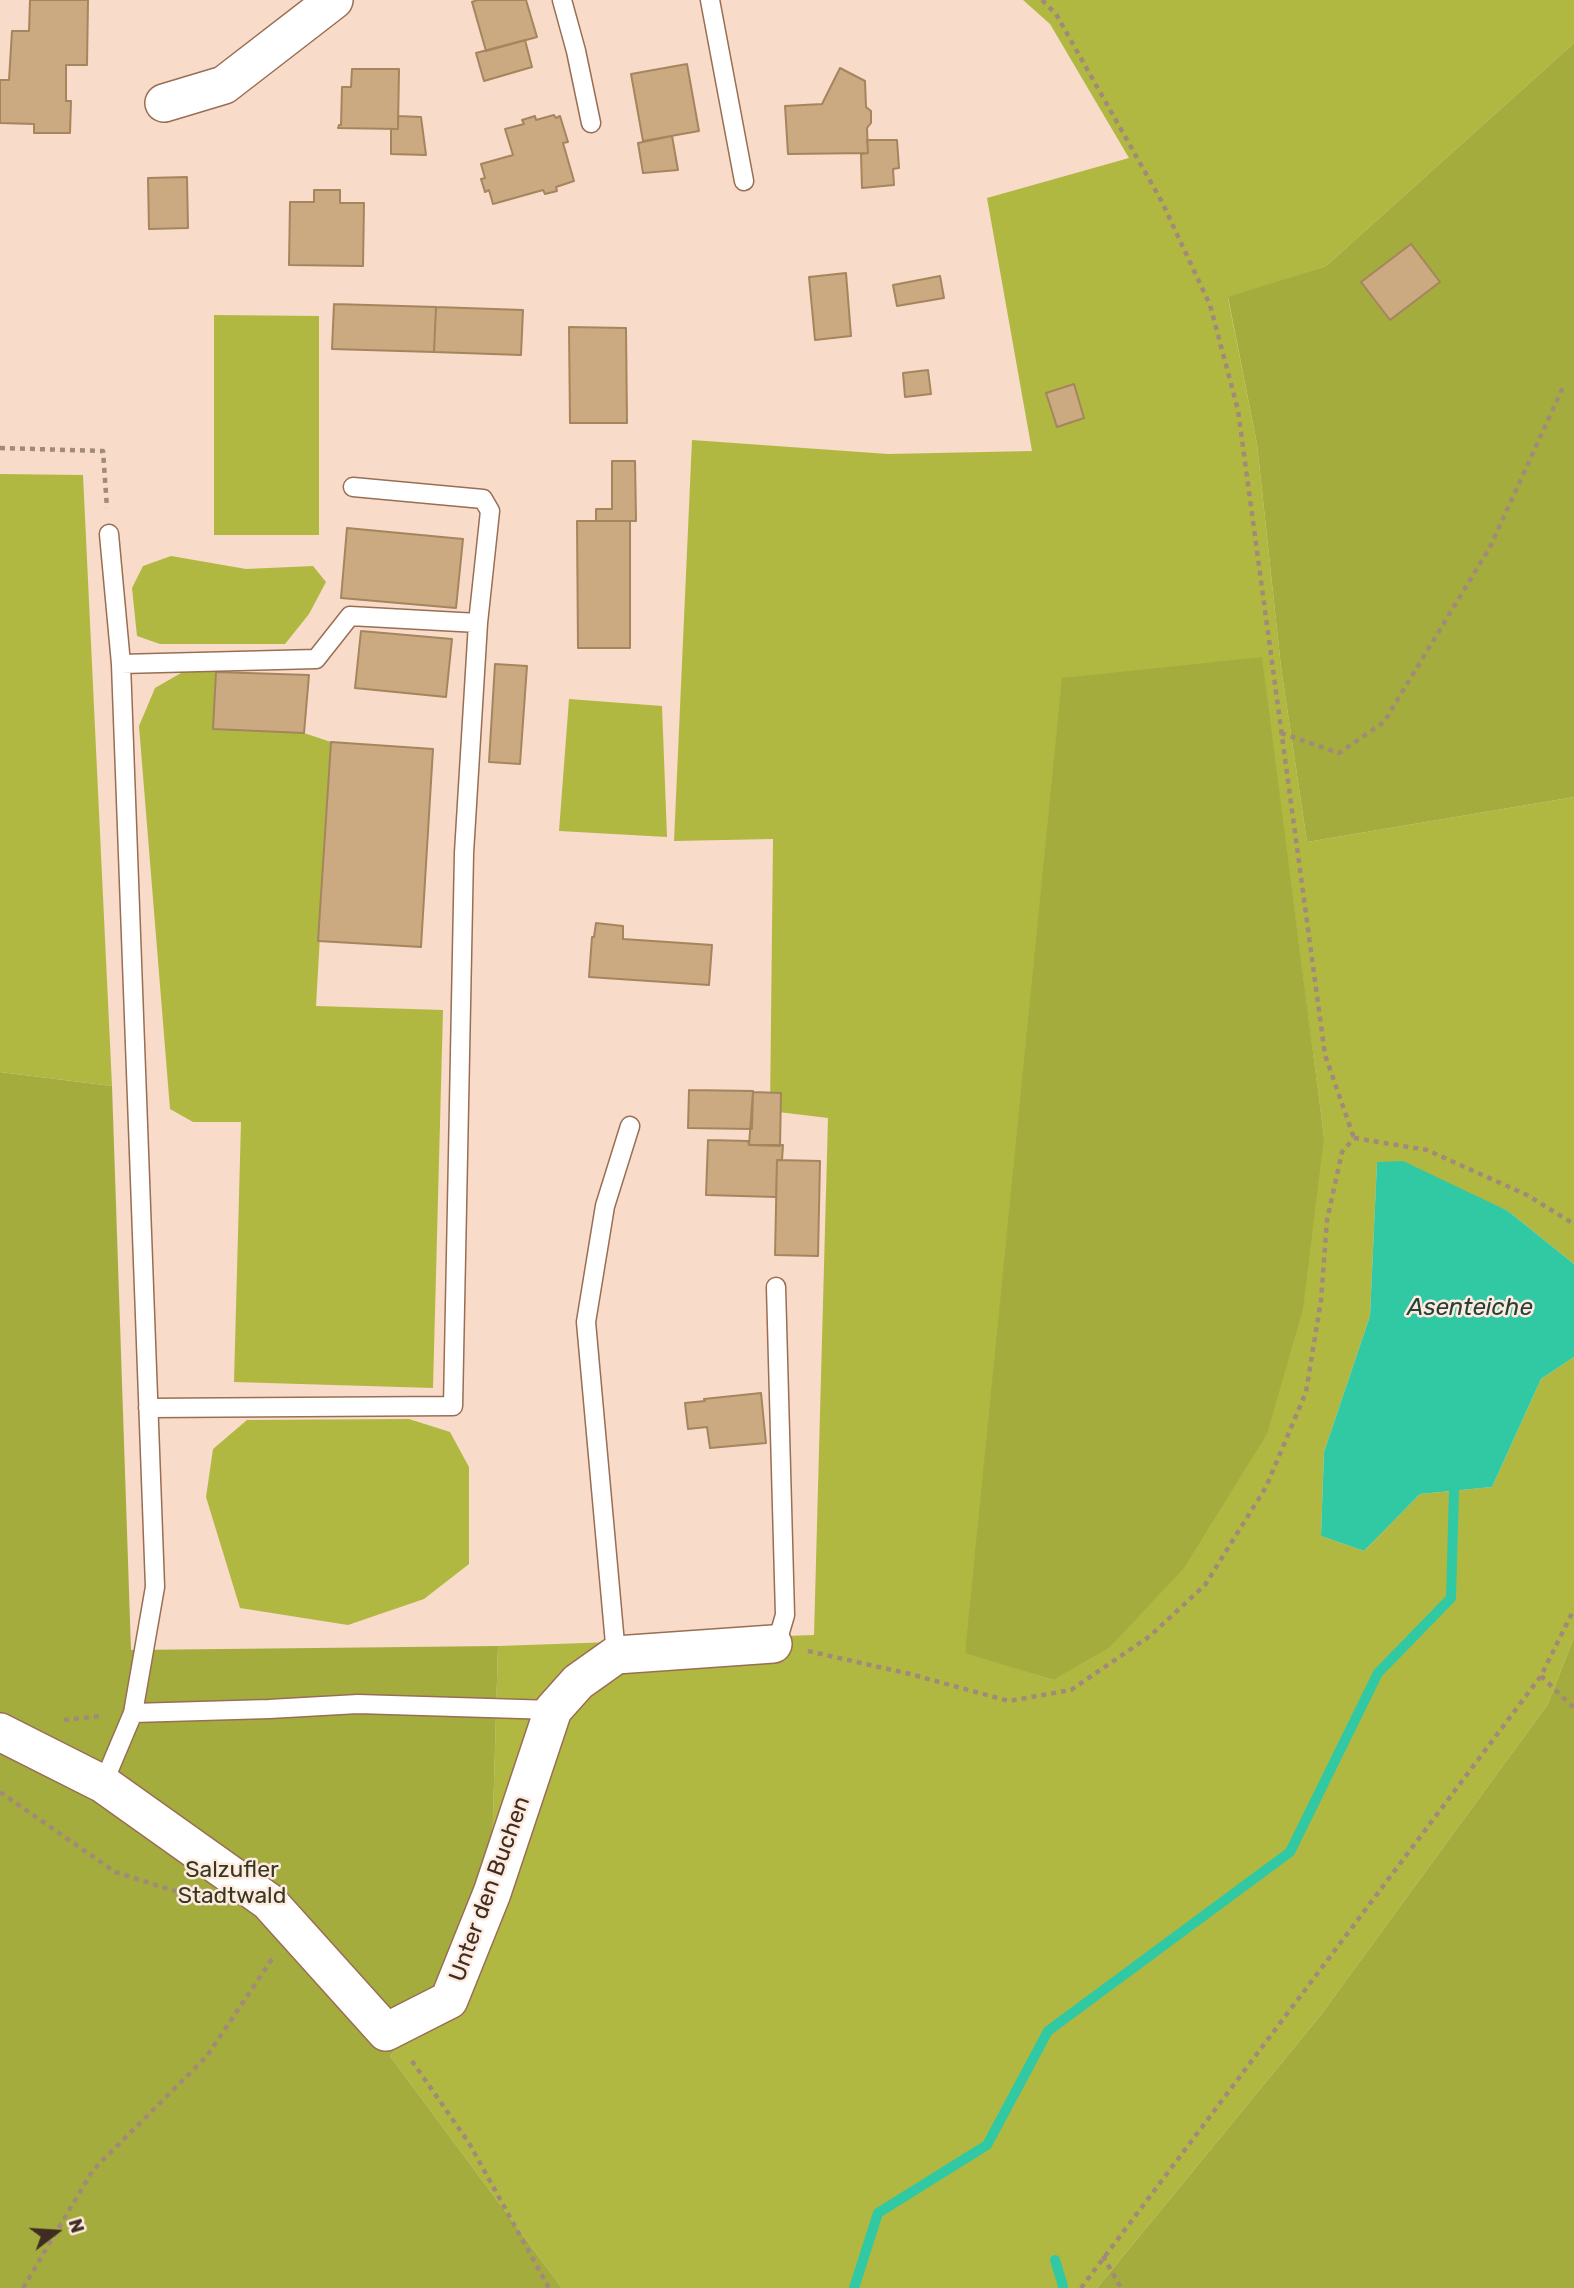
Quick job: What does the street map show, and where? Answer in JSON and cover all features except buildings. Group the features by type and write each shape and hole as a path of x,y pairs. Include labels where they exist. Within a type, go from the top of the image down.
{"street":[{"path":"164,103 225,85 334,0"},
{"path":"616,1655 773,1644"},
{"name":"Unter den Buchen","path":"386,2032 449,2000 492,1894 553,1710 578,1682 616,1655"},
{"path":"0,1732 103,1784 269,1902 386,2032"}],"lane":[{"path":"562,0 591,123"},
{"path":"710,0 744,181"},
{"path":"148,1408 453,1406 464,853 478,623 490,511 483,499 353,487"},
{"path":"103,1784 133,1713 155,1587 121,664 109,534"},
{"path":"121,664 316,659 350,616 478,623"},
{"path":"616,1655 586,1322 604,1206 630,1126"},
{"path":"773,1644 785,1615 776,1286"},
{"path":"133,1713 358,1704 553,1710"}],"path":[{"path":"1042,0 1056,13 1161,202 1210,305 1238,410 1325,1055 1354,1138"},
{"path":"1281,733 1339,753 1384,722 1490,547 1564,385"},
{"path":"0,448 103,452 109,534"},
{"path":"1354,1138 1427,1150 1527,1195 1574,1224"},
{"path":"773,1644 910,1674 1009,1701 1071,1690 1150,1636 1205,1585 1266,1487 1306,1392 1321,1300 1327,1220 1342,1152 1354,1138"},
{"path":"1081,2288 1541,1676 1574,1609"},
{"path":"1541,1676 1574,1708"},
{"path":"53,1721 133,1713"},
{"path":"0,1793 115,1871 202,1900"},
{"path":"263,1950 284,1962"},
{"path":"23,2288 93,2170 207,2056 273,1958"},
{"path":"386,2032 410,2058 468,2143 549,2288"},
{"path":"1103,2256 1121,2288"}],"green space":[{"path":"1023,0 1574,0 1574,43 1326,266 1228,298 1257,444 1281,667 1307,842 1574,797 1574,1264 1508,1211 1377,1163 1370,1316 1324,1452 1321,1536 1364,1551 1420,1494 1492,1487 1541,1379 1574,1357 1574,1637 1548,1704 1320,2016 1097,2288 562,2288 390,2056 444,1992 491,1886 498,1646 814,1635 828,1118 770,1111 773,839 674,841 692,440 888,454 1032,451 987,198 1129,158 1050,24","holes":["1261,657 1324,1137 1053,1680 965,1652"]},
{"path":"1574,43 1574,797 1307,842 1281,667 1257,444 1228,297 1326,266"},
{"path":"214,315 319,316 319,535 214,535"},
{"path":"0,474 83,475 112,1086 0,1072"},
{"path":"171,556 246,569 313,566 326,582 309,614 285,644 160,644 137,636 132,588 143,566"},
{"path":"1262,657 1324,1137 1303,1309 1267,1434 1184,1568 1110,1647 1053,1680 965,1653 1062,678"},
{"path":"200,662 216,672 213,729 304,733 331,742 316,1006 443,1010 433,1388 234,1382 241,1122 193,1122 170,1109 139,726 155,688"},
{"path":"569,699 662,706 667,837 559,831"},
{"name":"Salzufler Stadtwald","path":"0,1072 112,1086 131,1650 498,1646 491,1886 444,1992 390,2056 562,2288 0,2288"},
{"path":"409,1419 450,1432 469,1467 469,1564 424,1599 348,1625 240,1608 206,1497 213,1449 247,1420"},
{"path":"1574,1637 1574,2288 1097,2288 1320,2016 1548,1704"}],"water":[{"name":"Asenteiche","path":"1403,1161 1508,1211 1574,1264 1574,1357 1541,1379 1492,1487 1420,1494 1364,1551 1321,1536 1324,1452 1370,1316 1377,1162"}],"waterway":[{"path":"854,2288 878,2213 987,2145 1048,2031 1290,1852 1378,1673 1451,1598 1454,1491"},
{"path":"1055,2260 1063,2286"}]}
